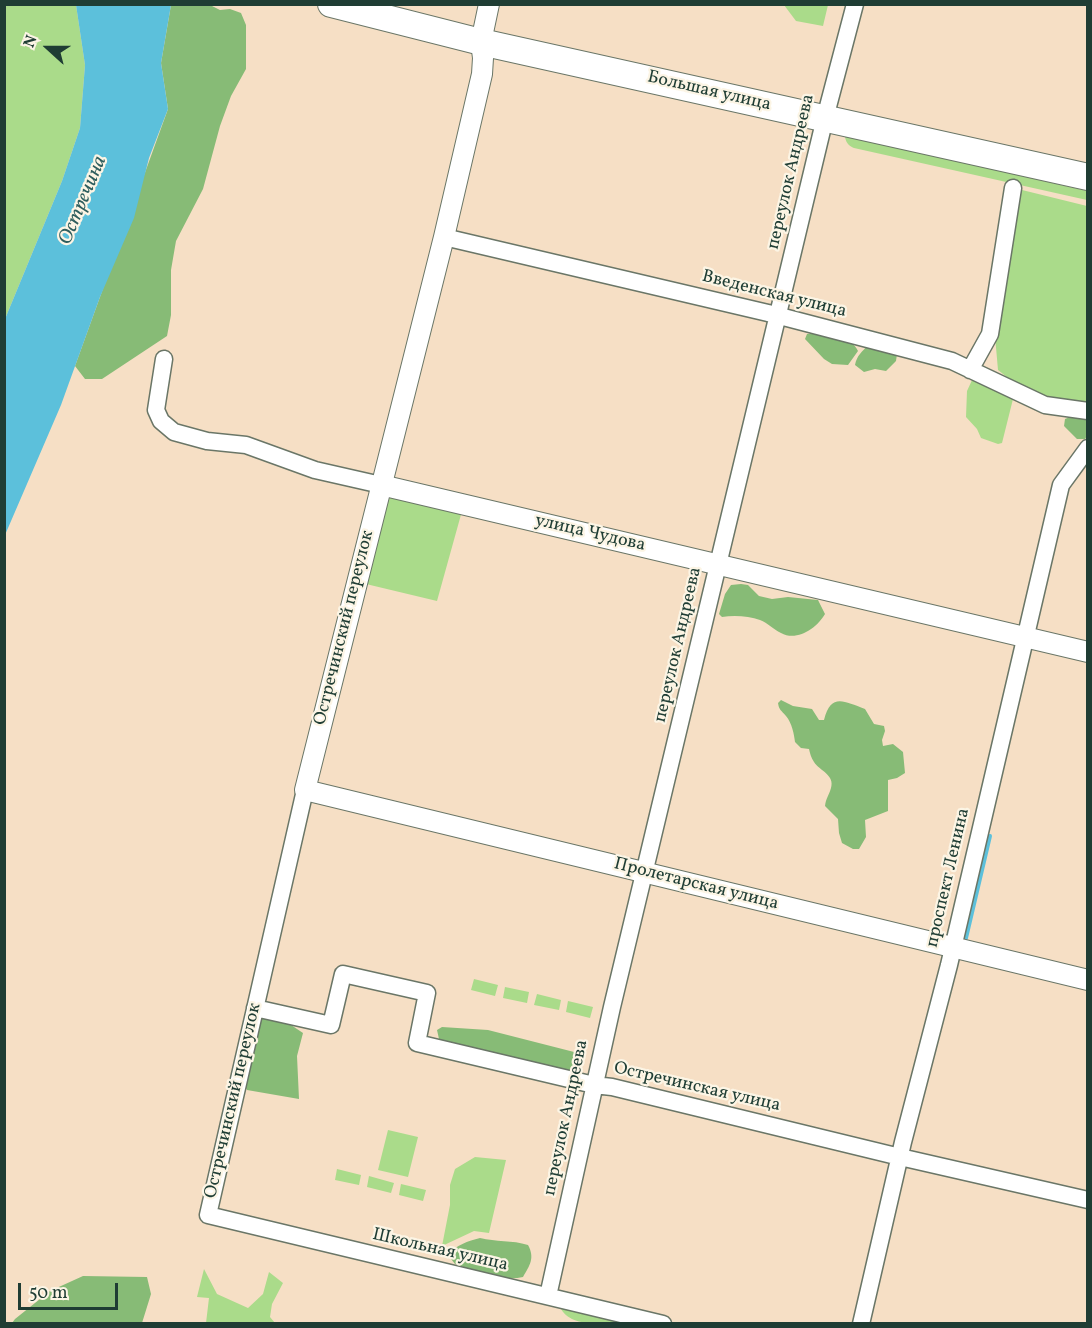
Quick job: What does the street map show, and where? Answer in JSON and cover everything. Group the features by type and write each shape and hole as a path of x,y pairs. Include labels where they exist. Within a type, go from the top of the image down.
{"main road":[{"name":"Большая улица","path":"331,4 481,42 1088,177"}],"street":[{"name":"Остречинский переулок","path":"208,1215 305,790 444,237 482,75 481,42 489,4"},
{"name":"переулок Андреева","path":"548,1296 594,1085 825,118 855,4"},
{"path":"970,370 990,334 1013,188"},
{"name":"Введенская улица","path":"444,237 778,316 952,361 1045,405 1088,411"},
{"name":"улица Чудова","path":"164,359 156,410 161,422 174,432 207,441 246,445 315,470 1088,652"},
{"name":"проспект Ленина","path":"861,1323 1061,485 1088,448"},
{"name":"Пролетарская улица","path":"305,790 1088,980"},
{"name":"Остречинская улица","path":"255,1008 332,1025 343,974 416,990 427,993 417,1043 1088,1200"},
{"name":"Школьная улица","path":"208,1215 663,1323"}],"green space":[{"path":"5,5 76,5 85,65 80,128 62,181 5,319"},
{"path":"171,5 210,5 220,10 230,9 241,13 246,25 246,69 231,96 220,126 203,189 176,241 171,270 171,315 167,336 102,379 85,379 75,366 168,109 161,63"},
{"path":"784,5 828,5 823,26 796,21"},
{"path":"849,136 1087,191 1087,200 854,148 846,141 845,137"},
{"path":"1018,189 1087,206 1087,403 1070,404 1049,400 1022,387 998,370 995,336"},
{"path":"816,333 851,342 858,351 848,365 832,364 805,339 807,334"},
{"path":"868,345 897,354 896,361 886,371 875,369 864,372 855,365 858,356"},
{"path":"973,378 1013,399 1002,443 998,444 981,438 977,429 966,417 967,391"},
{"path":"1077,414 1087,419 1085,439 1077,439 1064,426 1065,419"},
{"path":"400,496 462,511 437,601 366,584 384,509 390,498"},
{"path":"731,585 748,585 759,596 772,599 788,597 818,600 825,614 812,629 794,636 781,633 756,619 741,616 722,617 719,614 725,594"},
{"path":"781,700 793,706 812,709 819,720 824,720 830,706 839,701 865,709 874,724 884,726 883,746 893,744 903,752 905,773 888,780 888,811 865,820 866,837 859,849 853,849 842,843 838,819 825,806 832,784 831,780 814,762 809,749 801,748 795,742 790,722 779,707 778,703"},
{"path":"474,979 498,985 495,996 471,990"},
{"path":"505,987 529,992 527,1003 503,998"},
{"path":"537,994 561,1000 559,1010 534,1005"},
{"path":"568,1001 593,1007 590,1018 566,1012"},
{"path":"262,1015 279,1017 303,1033 297,1056 299,1099 247,1090 242,1080"},
{"path":"442,1027 488,1030 578,1053 584,1060 581,1069 572,1074 496,1055 486,1050 462,1049 455,1043 445,1043 439,1039 437,1030"},
{"path":"388,1130 418,1137 408,1177 378,1170"},
{"path":"475,1157 506,1160 489,1233 474,1231 442,1246 450,1205 450,1185 455,1169"},
{"path":"337,1169 361,1175 359,1185 335,1180"},
{"path":"369,1176 394,1183 391,1193 367,1187"},
{"path":"401,1184 426,1190 423,1201 399,1195"},
{"path":"480,1238 528,1245 530,1265 523,1277 506,1278 480,1273 455,1264 448,1255 463,1244"},
{"path":"204,1269 217,1294 248,1308 263,1294 269,1272 283,1283 272,1304 270,1317 275,1323 206,1323 209,1298 197,1297"},
{"path":"83,1276 147,1277 151,1294 142,1323 12,1323 50,1291"},
{"path":"561,1309 616,1323 578,1321 566,1315"}],"water":[{"name":"Остречина","path":"76,5 171,5 161,63 168,109 149,158 134,218 100,297 61,405 5,535 5,319 62,181 80,128 85,65"}],"waterway":[{"path":"966,938 990,836"}]}
